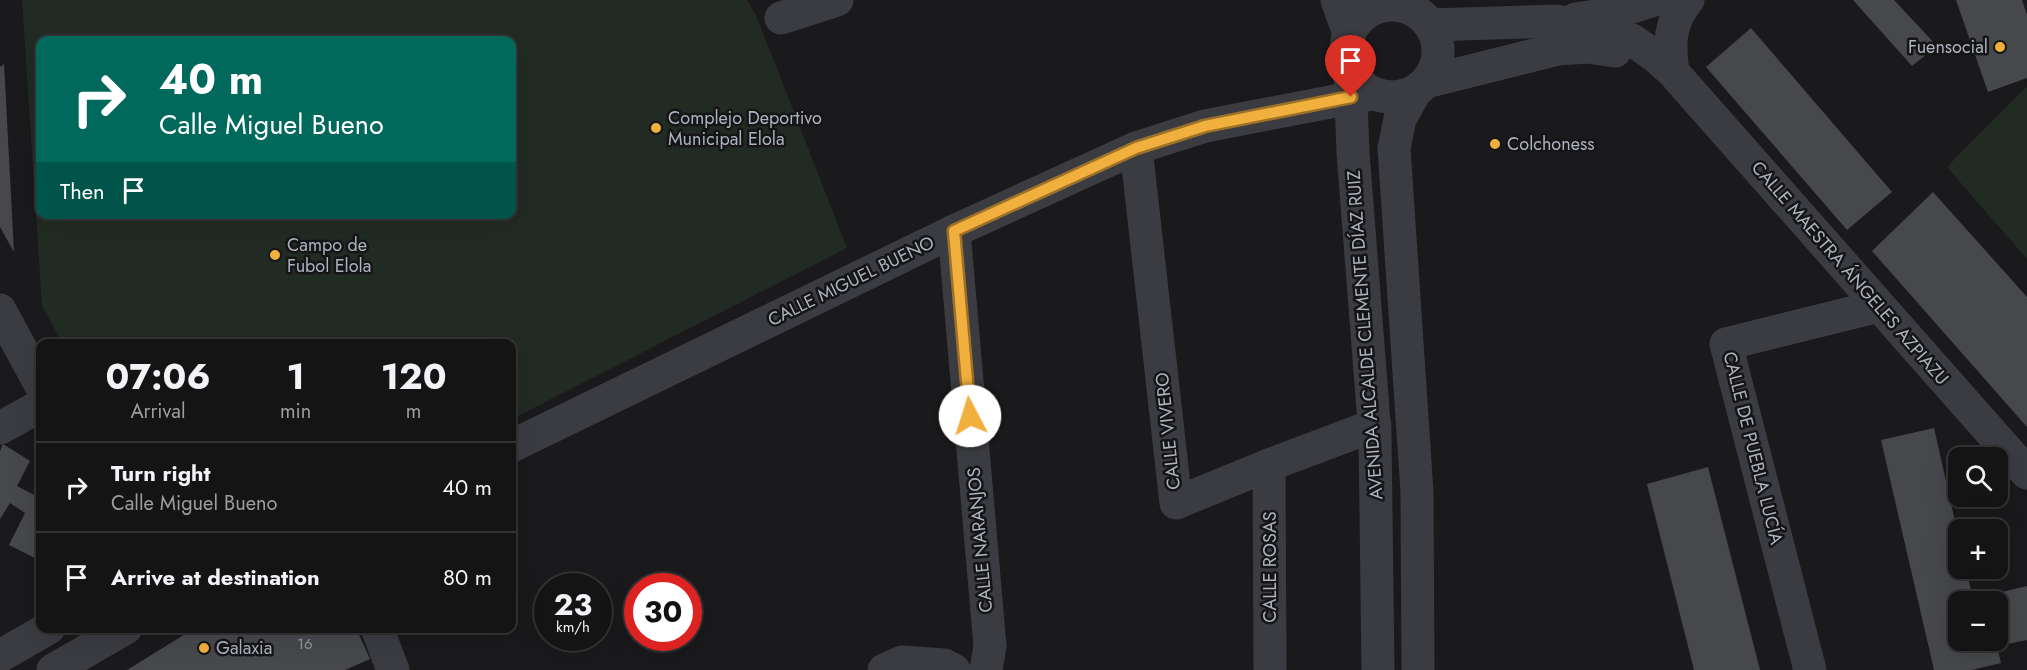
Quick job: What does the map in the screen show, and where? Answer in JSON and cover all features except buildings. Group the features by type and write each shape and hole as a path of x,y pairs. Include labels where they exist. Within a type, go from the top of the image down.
{"street":[{"path":"781,18 837,0"},
{"path":"1337,0 1348,34"},
{"path":"1556,21 1610,14 1654,0"},
{"path":"1673,72 1669,47 1672,28 1679,10 1688,0"},
{"path":"1418,670 1417,492 1394,148 1400,119 1435,69 1438,54 1436,39 1414,12 1396,5 1367,12 1348,34 1345,49 1358,87 1387,97 1401,96 1421,87"},
{"name":"CALLE MAESTRA ÁNGELES AZPIAZU","path":"1414,12 1556,21 1605,31 1632,40 1673,72 2027,473"},
{"name":"CALLE MAESTRA ÁNGELES AZPIAZU","path":"1421,87 1558,49 1588,46 1615,51 1673,72"},
{"name":"CALLE MIGUEL BUENO","path":"516,444 954,231 1136,148 1205,126 1358,87"},
{"name":"AVENIDA ALCALDE CLEMENTE DÍAZ RUIZ","path":"1358,87 1353,153 1375,425 1378,670"},
{"name":"CALLE VIVERO","path":"1136,148 1176,503 1375,425"},
{"name":"CALLE NARANJOS","path":"954,231 990,646 986,670"},
{"name":"CALLE DE PUEBLA LUCÍA","path":"1810,670 1726,344 1879,306"},
{"path":"0,310 36,377"},
{"path":"0,428 36,408"},
{"name":"CALLE ROSAS","path":"1269,465 1270,670"},
{"path":"0,656 40,633"},
{"path":"53,670 117,633"},
{"path":"379,633 393,670"},
{"path":"884,670 902,662 944,665 954,670"}],"shaded area":[{"name":"Complejo Deportivo Municipal Elola","path":"22,0 747,0 756,15 847,248 516,417 516,339 60,339 42,305 36,219 516,219 516,36 36,36 36,214"},
{"path":"2027,86 2027,259 1947,167"}],"place":[{"name":"Fuensocial","path":"2000,47"},
{"name":"Complejo Deportivo Municipal Elola","path":"656,128"},
{"name":"Colchoness","path":"1495,144"},
{"name":"Campo de Fubol Elola","path":"275,255"},
{"name":"Galaxia","path":"204,648"}],"route":[{"path":"970,416 954,231 1136,148 1205,126 1351,97"}]}
